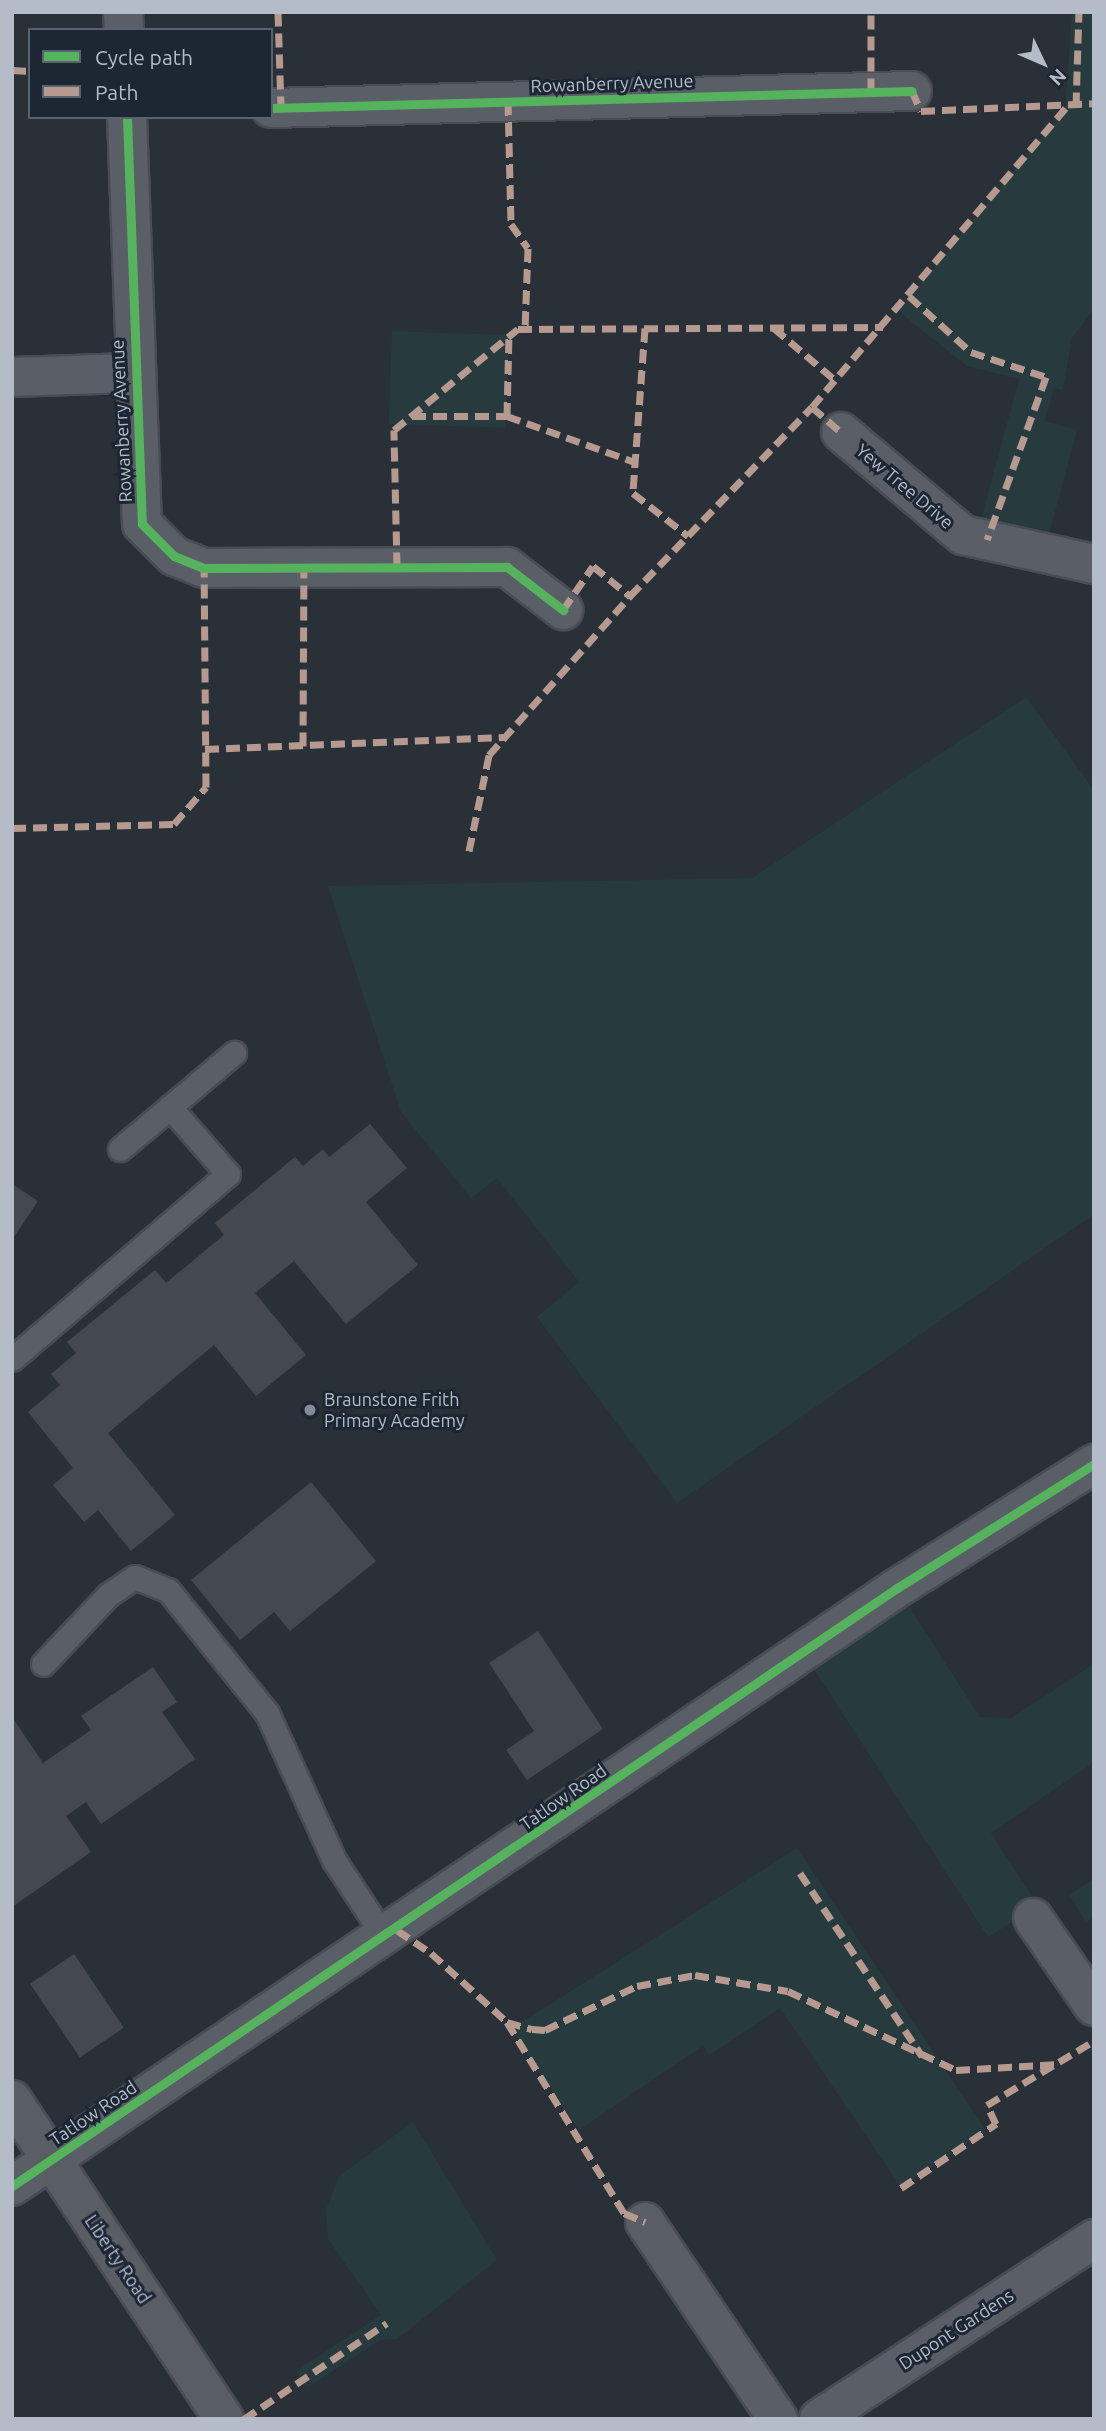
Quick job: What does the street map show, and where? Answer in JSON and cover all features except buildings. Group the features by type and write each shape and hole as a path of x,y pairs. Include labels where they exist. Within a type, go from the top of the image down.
{"street":[{"name":"Rowanberry Avenue","path":"273,108 912,91"},
{"name":"Rowanberry Avenue","path":"128,119 133,373 142,524 174,555 204,568 507,567 563,610"},
{"name":"Rowanberry Avenue","path":"12,377 133,373"},
{"name":"Yew Tree Drive","path":"841,432 963,535 1094,564"},
{"name":"Tatlow Road","path":"12,2186 385,1938 897,1588 1094,1464"},
{"path":"1033,1918 1094,2006"},
{"name":"Liberty Road","path":"12,2100 224,2419"},
{"path":"645,2221 778,2419"},
{"name":"Dupont Gardens","path":"818,2419 1094,2239"}],"lane":[{"path":"120,1149 234,1053"},
{"path":"12,1359 228,1174 170,1107"},
{"path":"43,1664 108,1595 135,1577 168,1590 267,1713 334,1860 385,1938"}],"green space":[{"path":"1072,12 1094,12 1094,309 1072,338 1063,390 1054,388 1045,421 1077,430 1044,553 976,538 1019,379 967,366 898,311 1065,109"},
{"path":"392,331 509,335 506,428 389,424"},
{"path":"1026,697 1094,790 1094,1214 677,1503 537,1317 579,1282 497,1178 471,1198 401,1112 328,886 752,878"},
{"path":"897,1588 980,1717 1011,1718 1094,1664 1094,1762 991,1833 1038,1906 988,1937 802,1651"},
{"path":"797,1848 986,2131 901,2188 780,2008 710,2055 703,2046 579,2130 511,2029"},
{"path":"1094,1879 1094,1917 1086,1922 1069,1895"},
{"path":"413,2122 497,2260 397,2339 380,2340 307,2388 296,2371 381,2315 328,2239 326,2210 339,2176"}],"marked path":[{"path":"278,12 281,108"},
{"path":"871,12 871,92"},
{"path":"1076,106 1079,12"},
{"path":"12,70 28,71"},
{"path":"912,91 921,111 1094,103"},
{"path":"508,101 511,224 528,248 525,329"},
{"path":"563,610 593,566 630,596 812,407 1066,108"},
{"path":"909,296 971,352 1046,377 987,540"},
{"path":"397,566 394,430 518,329 883,327"},
{"path":"645,328 633,493 688,536"},
{"path":"774,328 835,380"},
{"path":"412,416 507,416 509,336"},
{"path":"812,407 841,432"},
{"path":"507,416 635,462"},
{"path":"12,828 174,824 206,787 204,568"},
{"path":"303,746 304,568"},
{"path":"469,851 489,755 630,596"},
{"path":"205,749 504,737"},
{"path":"800,1873 922,2056"},
{"path":"397,1930 431,1953 507,2022 532,2029 545,2030 637,1986 695,1975 788,1991 956,2070 1059,2064"},
{"path":"507,2022 624,2213 645,2222"},
{"path":"901,2188 996,2124 987,2105 1094,2041"},
{"path":"244,2419 387,2323"}],"cycle path":[{"path":"273,108 912,91"},
{"path":"127,119 142,524 174,556 204,568 507,567 563,610"},
{"path":"12,2186 897,1588 1094,1464"}],"place":[{"name":"Braunstone Frith Primary Academy","path":"310,1410"}]}
